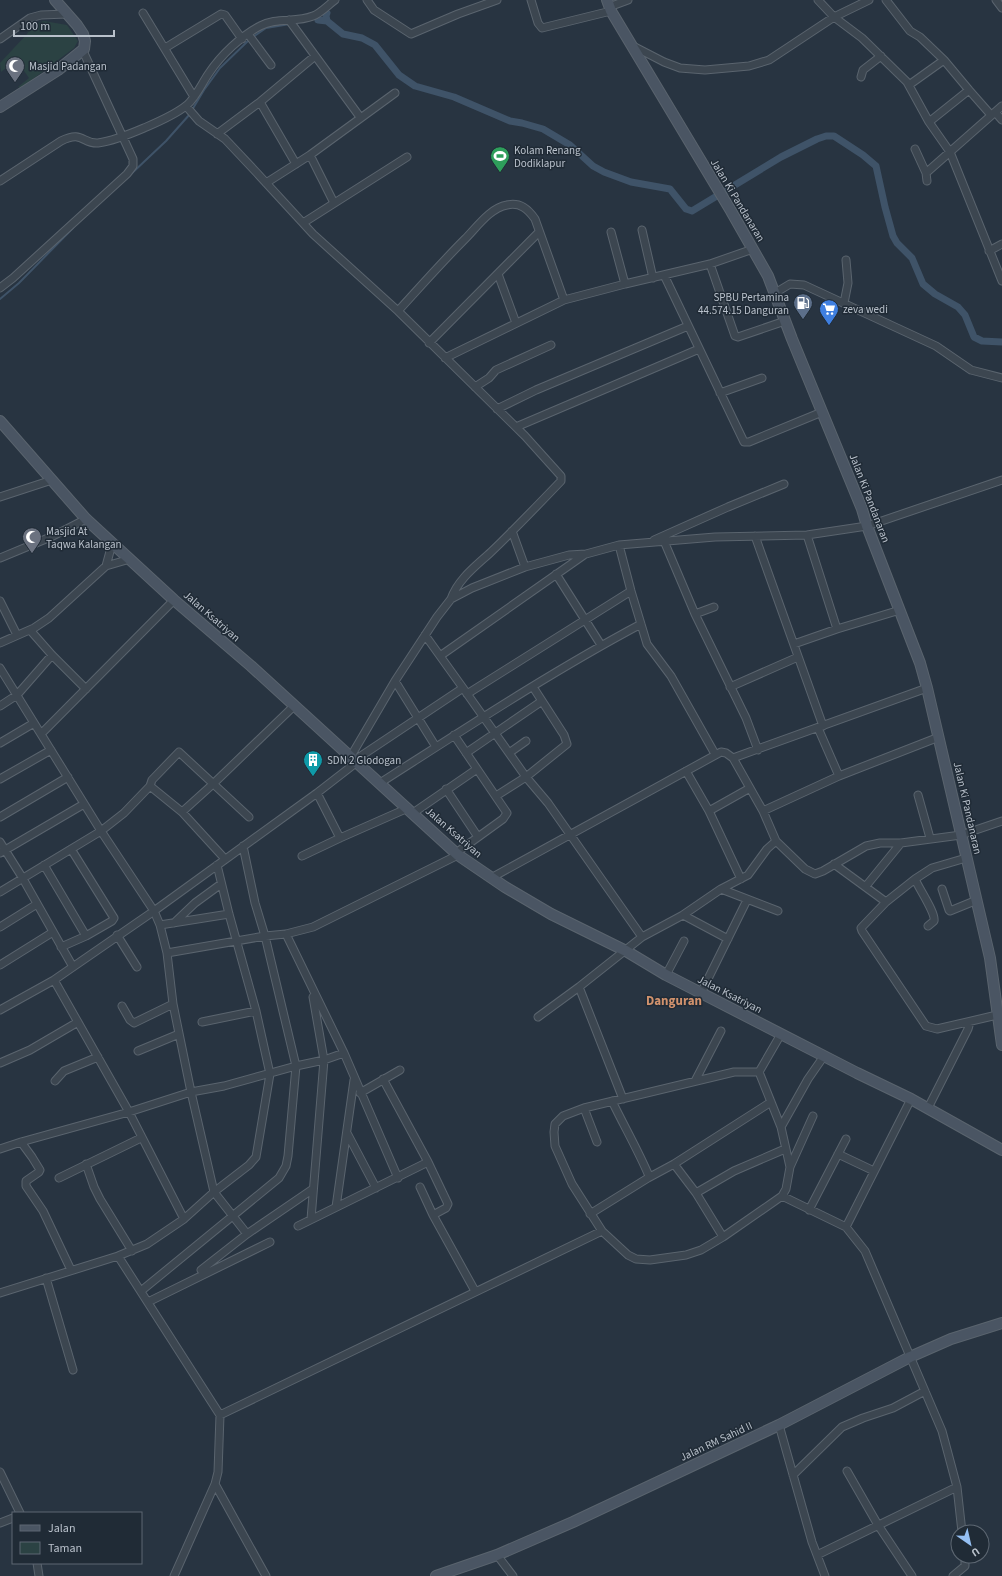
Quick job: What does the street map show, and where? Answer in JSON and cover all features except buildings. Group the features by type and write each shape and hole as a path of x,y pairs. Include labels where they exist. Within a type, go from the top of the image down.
{"street":[{"path":"0,107 58,70 83,51 86,44 85,38 55,0"},
{"path":"0,181 69,137 75,136 95,143 123,136 149,126 186,106 194,97 214,65 242,39 251,36 267,23 291,24 312,16 335,0"},
{"path":"367,0 374,10 407,33 412,34 458,14 497,0"},
{"path":"531,0 538,23 542,28 628,0"},
{"path":"818,0 834,18 862,38 909,85 929,122 950,152 989,252 1002,281"},
{"path":"631,45 664,62 680,68 704,70 742,67 769,60 834,18 869,0"},
{"path":"886,0 910,31 920,37 944,60 969,90 1002,120"},
{"path":"996,0 1002,8"},
{"name":"Jalan Ki Pandanaran","path":"609,6 753,249 775,293 862,509 867,526 920,663 927,688 990,958 1002,1045"},
{"path":"143,13 194,97"},
{"path":"0,39 30,18 41,15 67,14"},
{"path":"164,48 221,14 225,15 242,39"},
{"path":"291,24 360,117"},
{"path":"251,36 271,65"},
{"path":"0,288 13,278 134,166 134,161 123,136 83,51"},
{"path":"217,134 260,102 315,56"},
{"path":"861,77 863,70 881,56"},
{"path":"909,85 944,60"},
{"path":"929,122 969,90"},
{"path":"266,182 310,155 360,117 395,93"},
{"path":"260,102 296,164"},
{"path":"186,106 199,121 217,134 266,182 313,234 398,311 516,427 562,478 561,481 464,578 456,588 451,599 395,681 354,759"},
{"path":"926,173 1002,106"},
{"path":"914,149 926,173 927,181"},
{"path":"310,155 334,203"},
{"path":"303,223 407,157"},
{"path":"398,311 443,261 487,216 500,207 513,204 522,206 529,211 535,219 564,300"},
{"path":"642,230 653,278"},
{"path":"429,343 539,232"},
{"path":"612,232 625,284"},
{"path":"989,252 1002,244"},
{"path":"445,358 564,300 710,264 753,249"},
{"path":"844,302 848,283 846,260"},
{"path":"710,264 735,336 738,337 785,321"},
{"path":"498,274 516,323"},
{"path":"664,276 743,441 746,443 822,412"},
{"path":"775,293 790,284 801,284 844,302 936,346 971,370 1002,378"},
{"path":"497,409 536,390 688,326"},
{"path":"475,387 489,378 495,371 551,345"},
{"path":"516,427 699,349"},
{"path":"720,393 762,378"},
{"name":"Jalan Ksatriyan","path":"2,426 86,519 112,544 294,705 457,854 491,878 551,914 626,951 666,975 857,1074 911,1099 1002,1150"},
{"path":"0,497 52,480"},
{"path":"451,599 476,586 524,567 568,555 586,554 619,545 648,542 715,537 807,535 867,526 1002,480"},
{"path":"648,542 784,484"},
{"path":"0,558 53,536 86,519"},
{"path":"512,531 524,567"},
{"path":"807,535 837,629"},
{"path":"755,536 839,776"},
{"path":"664,541 695,614 746,718 758,750"},
{"path":"106,566 112,544"},
{"path":"619,545 630,591 643,634 649,648 671,676 715,754"},
{"path":"440,656 586,554"},
{"path":"0,643 30,630 49,618 106,566 130,559"},
{"path":"556,574 586,619 601,645"},
{"path":"1,1007 54,980 117,935 154,911 317,793 354,759 418,717 465,691 630,591"},
{"path":"41,734 174,600"},
{"path":"0,601 17,635"},
{"path":"695,614 714,607"},
{"path":"794,644 900,610"},
{"path":"380,783 484,716 601,645 640,624"},
{"path":"30,630 52,655 86,689"},
{"path":"425,635 509,753 548,803 642,937"},
{"path":"0,706 17,695 52,655"},
{"path":"730,687 798,657"},
{"path":"0,668 2,676 17,695 101,831 154,911 160,925 167,952 173,1004 214,1192 247,1234"},
{"path":"395,681 436,747"},
{"path":"496,796 564,748 568,742 533,687"},
{"path":"733,758 927,688"},
{"path":"466,753 542,701"},
{"path":"182,812 294,705"},
{"path":"0,743 34,723"},
{"path":"167,952 237,940 286,934 320,925 457,854 507,814 454,735"},
{"path":"763,811 839,776 939,737"},
{"path":"509,753 526,740"},
{"path":"0,779 51,750"},
{"path":"0,892 22,877 101,831 124,813 150,786 154,776 179,752 249,817"},
{"path":"491,878 715,754 723,752 733,758 763,811 776,841 811,873 818,874 866,846 880,843 901,844 930,838 961,835 1002,821"},
{"path":"302,856 340,838 410,810 477,769"},
{"path":"686,771 708,811 741,879"},
{"path":"0,817 68,777"},
{"path":"150,786 182,812 225,859"},
{"path":"708,811 750,788"},
{"path":"446,789 478,837"},
{"path":"317,793 340,838"},
{"path":"918,795 930,838"},
{"path":"2,851 84,804"},
{"path":"538,1017 579,988 642,937 683,915 721,889 751,872 767,850 776,841"},
{"path":"0,842 2,851 22,877 73,967"},
{"path":"866,886 901,844"},
{"path":"141,1291 279,1178 286,1166 296,1066 265,936 255,903 243,846"},
{"path":"61,946 86,936 113,921 114,917 71,849"},
{"path":"966,858 932,868 915,879 886,902 861,928 926,1026 937,1029 997,1015"},
{"path":"834,864 886,902"},
{"path":"44,865 86,936"},
{"path":"0,1293 118,1256 147,1244 184,1219 214,1192 256,1158 270,1074 256,1010 217,865"},
{"path":"915,879 935,918 928,926"},
{"path":"174,923 195,903 221,884"},
{"path":"721,889 778,911"},
{"path":"942,889 948,910 950,911 977,900"},
{"path":"701,993 747,900"},
{"path":"0,927 37,904"},
{"path":"160,925 229,914"},
{"path":"683,915 728,939"},
{"path":"0,965 53,932"},
{"path":"286,934 344,1053 398,1178"},
{"path":"117,935 136,967"},
{"path":"666,975 684,942"},
{"path":"54,980 129,1112 141,1138 184,1219"},
{"path":"579,988 623,1099"},
{"path":"311,1219 324,1060 312,989"},
{"path":"122,1006 130,1020 134,1023 173,1004"},
{"path":"202,1022 256,1010"},
{"path":"0,1063 30,1050 78,1022"},
{"path":"928,1108 968,1029 970,1022"},
{"path":"695,1081 721,1031"},
{"path":"138,1051 179,1034"},
{"path":"759,1072 781,1034"},
{"path":"0,1149 129,1112 191,1092 224,1086 296,1066 324,1060 344,1053"},
{"path":"781,1127 808,1079 824,1056"},
{"path":"55,1081 64,1071 98,1057"},
{"path":"360,1093 400,1070"},
{"path":"759,1072 734,1072 584,1108 563,1116 555,1124 555,1146 572,1184 602,1231 628,1255 642,1260 671,1258 701,1250 723,1237 782,1196 788,1180 790,1167 813,1116"},
{"path":"759,1072 781,1127 790,1167"},
{"path":"336,1207 354,1079"},
{"path":"383,1079 428,1162 448,1204 446,1208 433,1215"},
{"path":"846,1227 911,1099"},
{"path":"612,1101 646,1168 649,1176 648,1178"},
{"path":"590,1214 648,1178 674,1164 771,1102"},
{"path":"584,1108 597,1142"},
{"path":"347,1133 376,1188"},
{"path":"59,1178 141,1138"},
{"path":"809,1210 846,1139"},
{"path":"21,1142 40,1170 26,1181 26,1186 43,1211 71,1270"},
{"path":"696,1193 734,1170 785,1149"},
{"path":"838,1154 874,1171"},
{"path":"298,1226 428,1162"},
{"path":"86,1164 100,1200 132,1251"},
{"path":"674,1164 696,1193 723,1237"},
{"path":"420,1187 433,1215 475,1291"},
{"path":"201,1270 247,1234 313,1189"},
{"path":"782,1196 846,1227 865,1251 870,1260 942,1431 957,1487 961,1524"},
{"path":"220,1415 602,1231"},
{"path":"148,1302 270,1242"},
{"path":"118,1256 220,1415 218,1472 215,1484 174,1576"},
{"path":"46,1278 73,1370"},
{"name":"Jalan RM Sahid II","path":"436,1576 497,1555 573,1522 780,1424 910,1357 951,1339 1002,1323"},
{"path":"793,1475 842,1427 892,1408 925,1391"},
{"path":"780,1424 793,1475 817,1555 825,1576"},
{"path":"847,1471 878,1525 912,1576"},
{"path":"0,1472 20,1512"},
{"path":"215,1484 266,1576"},
{"path":"817,1555 957,1487"},
{"path":"0,1522 12,1518"},
{"path":"497,1555 513,1576"},
{"path":"37,1564 39,1576"},
{"path":"953,1576 965,1566 965,1564"}],"green space":[{"path":"44,21 67,25 78,41 74,48 21,88 18,87 29,78 22,68 13,75 6,68 1,72 0,63 27,34 32,25"}],"waterway":[{"path":"327,13 327,21"},
{"path":"318,20 327,21 343,34 362,38 375,45 399,75 415,86 454,97 510,121 543,129 570,145 593,166 604,172 631,182 670,189 686,209 692,211 781,157 817,139 826,136 834,136 863,155 876,166 893,236 897,243 912,258 923,284 935,294 958,307 965,315 974,337 982,341 1002,342"},
{"path":"253,37 266,28 290,24"},
{"path":"192,110 220,68 250,39"},
{"path":"130,175 166,141 190,114"},
{"path":"0,299 19,283 73,228"}],"place":[{"name":"Masjid Padangan","path":"15,83"},
{"name":"Kolam Renang Dodiklapur","path":"500,173"},
{"name":"SPBU Pertamina 44.574.15 Danguran","path":"803,320"},
{"name":"zeva wedi","path":"829,326"},
{"name":"Masjid At Taqwa Kalangan","path":"32,554"},
{"name":"SDN 2 Glodogan","path":"313,777"}],"district":[{"name":"Danguran","path":"674,1000"}]}
